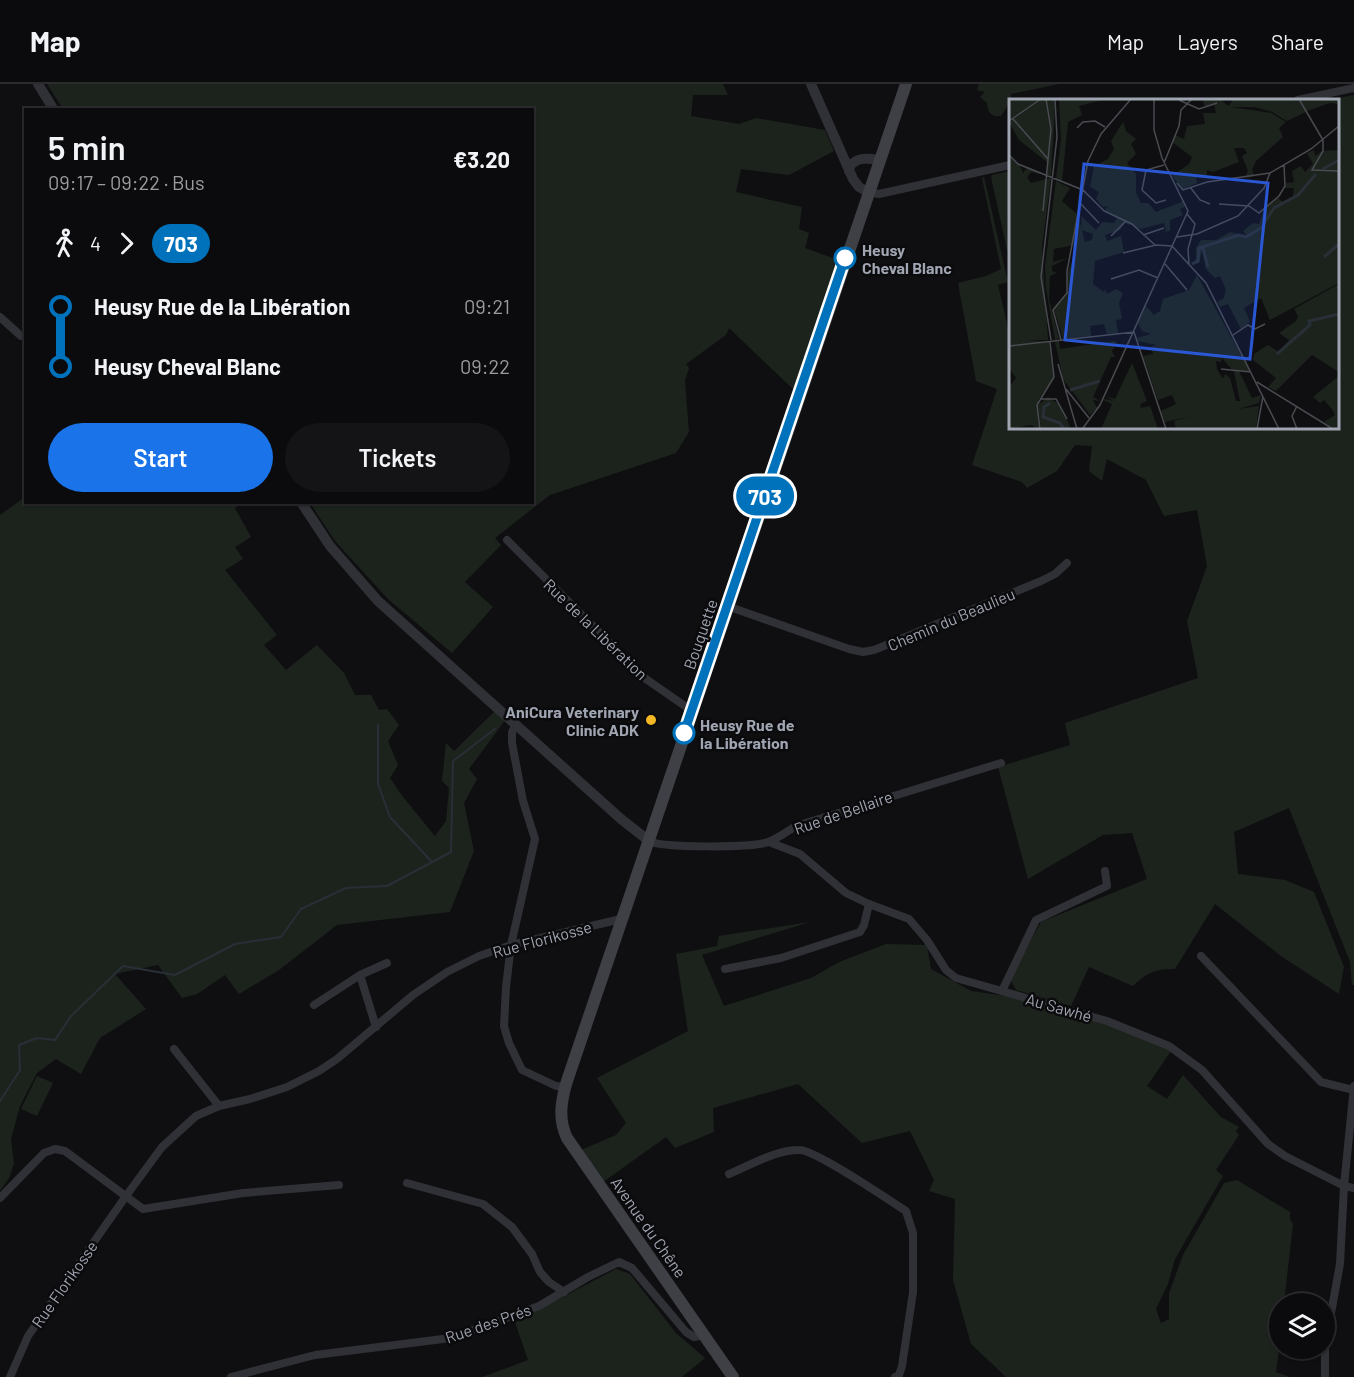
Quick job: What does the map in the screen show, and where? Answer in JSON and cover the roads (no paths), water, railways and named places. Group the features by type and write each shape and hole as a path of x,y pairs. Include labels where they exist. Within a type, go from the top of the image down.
{"main road":[{"name":"Bouquette","path":"565,1087 906,84"},
{"name":"Avenue du Chêne","path":"565,1087 561,1119 567,1138 733,1377"}],"street":[{"path":"38,84 53,108"},
{"path":"811,84 849,171 859,187 868,192 879,194 1009,165"},
{"path":"1303,99 1354,88"},
{"path":"842,151 856,160 879,160"},
{"path":"849,171 850,166 856,160"},
{"path":"0,317 21,336 24,336"},
{"path":"302,504 330,546 378,602 621,819 649,841"},
{"name":"Rue de la Libération","path":"507,540 646,679 692,711"},
{"name":"Chemin du Beaulieu","path":"727,606 863,652 874,650 1041,581 1067,564"},
{"path":"516,724 512,732 512,743 521,791 535,840 511,945 504,1026 509,1043 522,1070 556,1086 565,1087"},
{"name":"Rue de Bellaire","path":"649,841 667,846 770,842 807,822 1001,763"},
{"name":"Au Sawhé","path":"770,842 800,854 846,892 909,920 927,940 946,970 956,978 1107,1021 1169,1046 1202,1070 1268,1144 1285,1156 1344,1186 1354,1188"},
{"path":"1002,991 1036,920 1107,886 1105,871"},
{"path":"725,969 781,958 860,932 869,904"},
{"name":"Rue Florikosse","path":"10,1377 28,1336 126,1196 162,1148 196,1116 219,1106 287,1087 319,1071 337,1059 413,995 447,972 479,956 511,945 621,919"},
{"path":"1201,956 1321,1082 1354,1088 1344,1186 1340,1264 1325,1346 1325,1377"},
{"path":"314,1005 360,975 387,963"},
{"path":"360,975 376,1027"},
{"path":"174,1049 219,1106"},
{"path":"0,1198 44,1153 55,1149 65,1151 143,1209 232,1194 339,1185"},
{"path":"729,1174 776,1154 800,1149 824,1160 906,1210 913,1233 913,1293 898,1376"},
{"path":"407,1183 483,1204 512,1227 532,1254 540,1272 549,1282 564,1292"},
{"name":"Rue des Prés","path":"231,1377 315,1355 451,1338 521,1313 619,1262 632,1268 686,1332 694,1337 704,1335"}],"waterway":[{"path":"378,725 378,784 390,817 432,862"},
{"path":"0,1101 20,1070 19,1045 37,1038 55,1040 71,1016 123,966 175,975 235,944 281,937 301,909 346,888 387,886 451,852 453,761 495,729"}],"place":[{"name":"Heusy Cheval Blanc","path":"845,258"},
{"name":"AniCura Veterinary Clinic ADK","path":"651,720"},
{"name":"Heusy Rue de la Libération","path":"684,733"}]}
